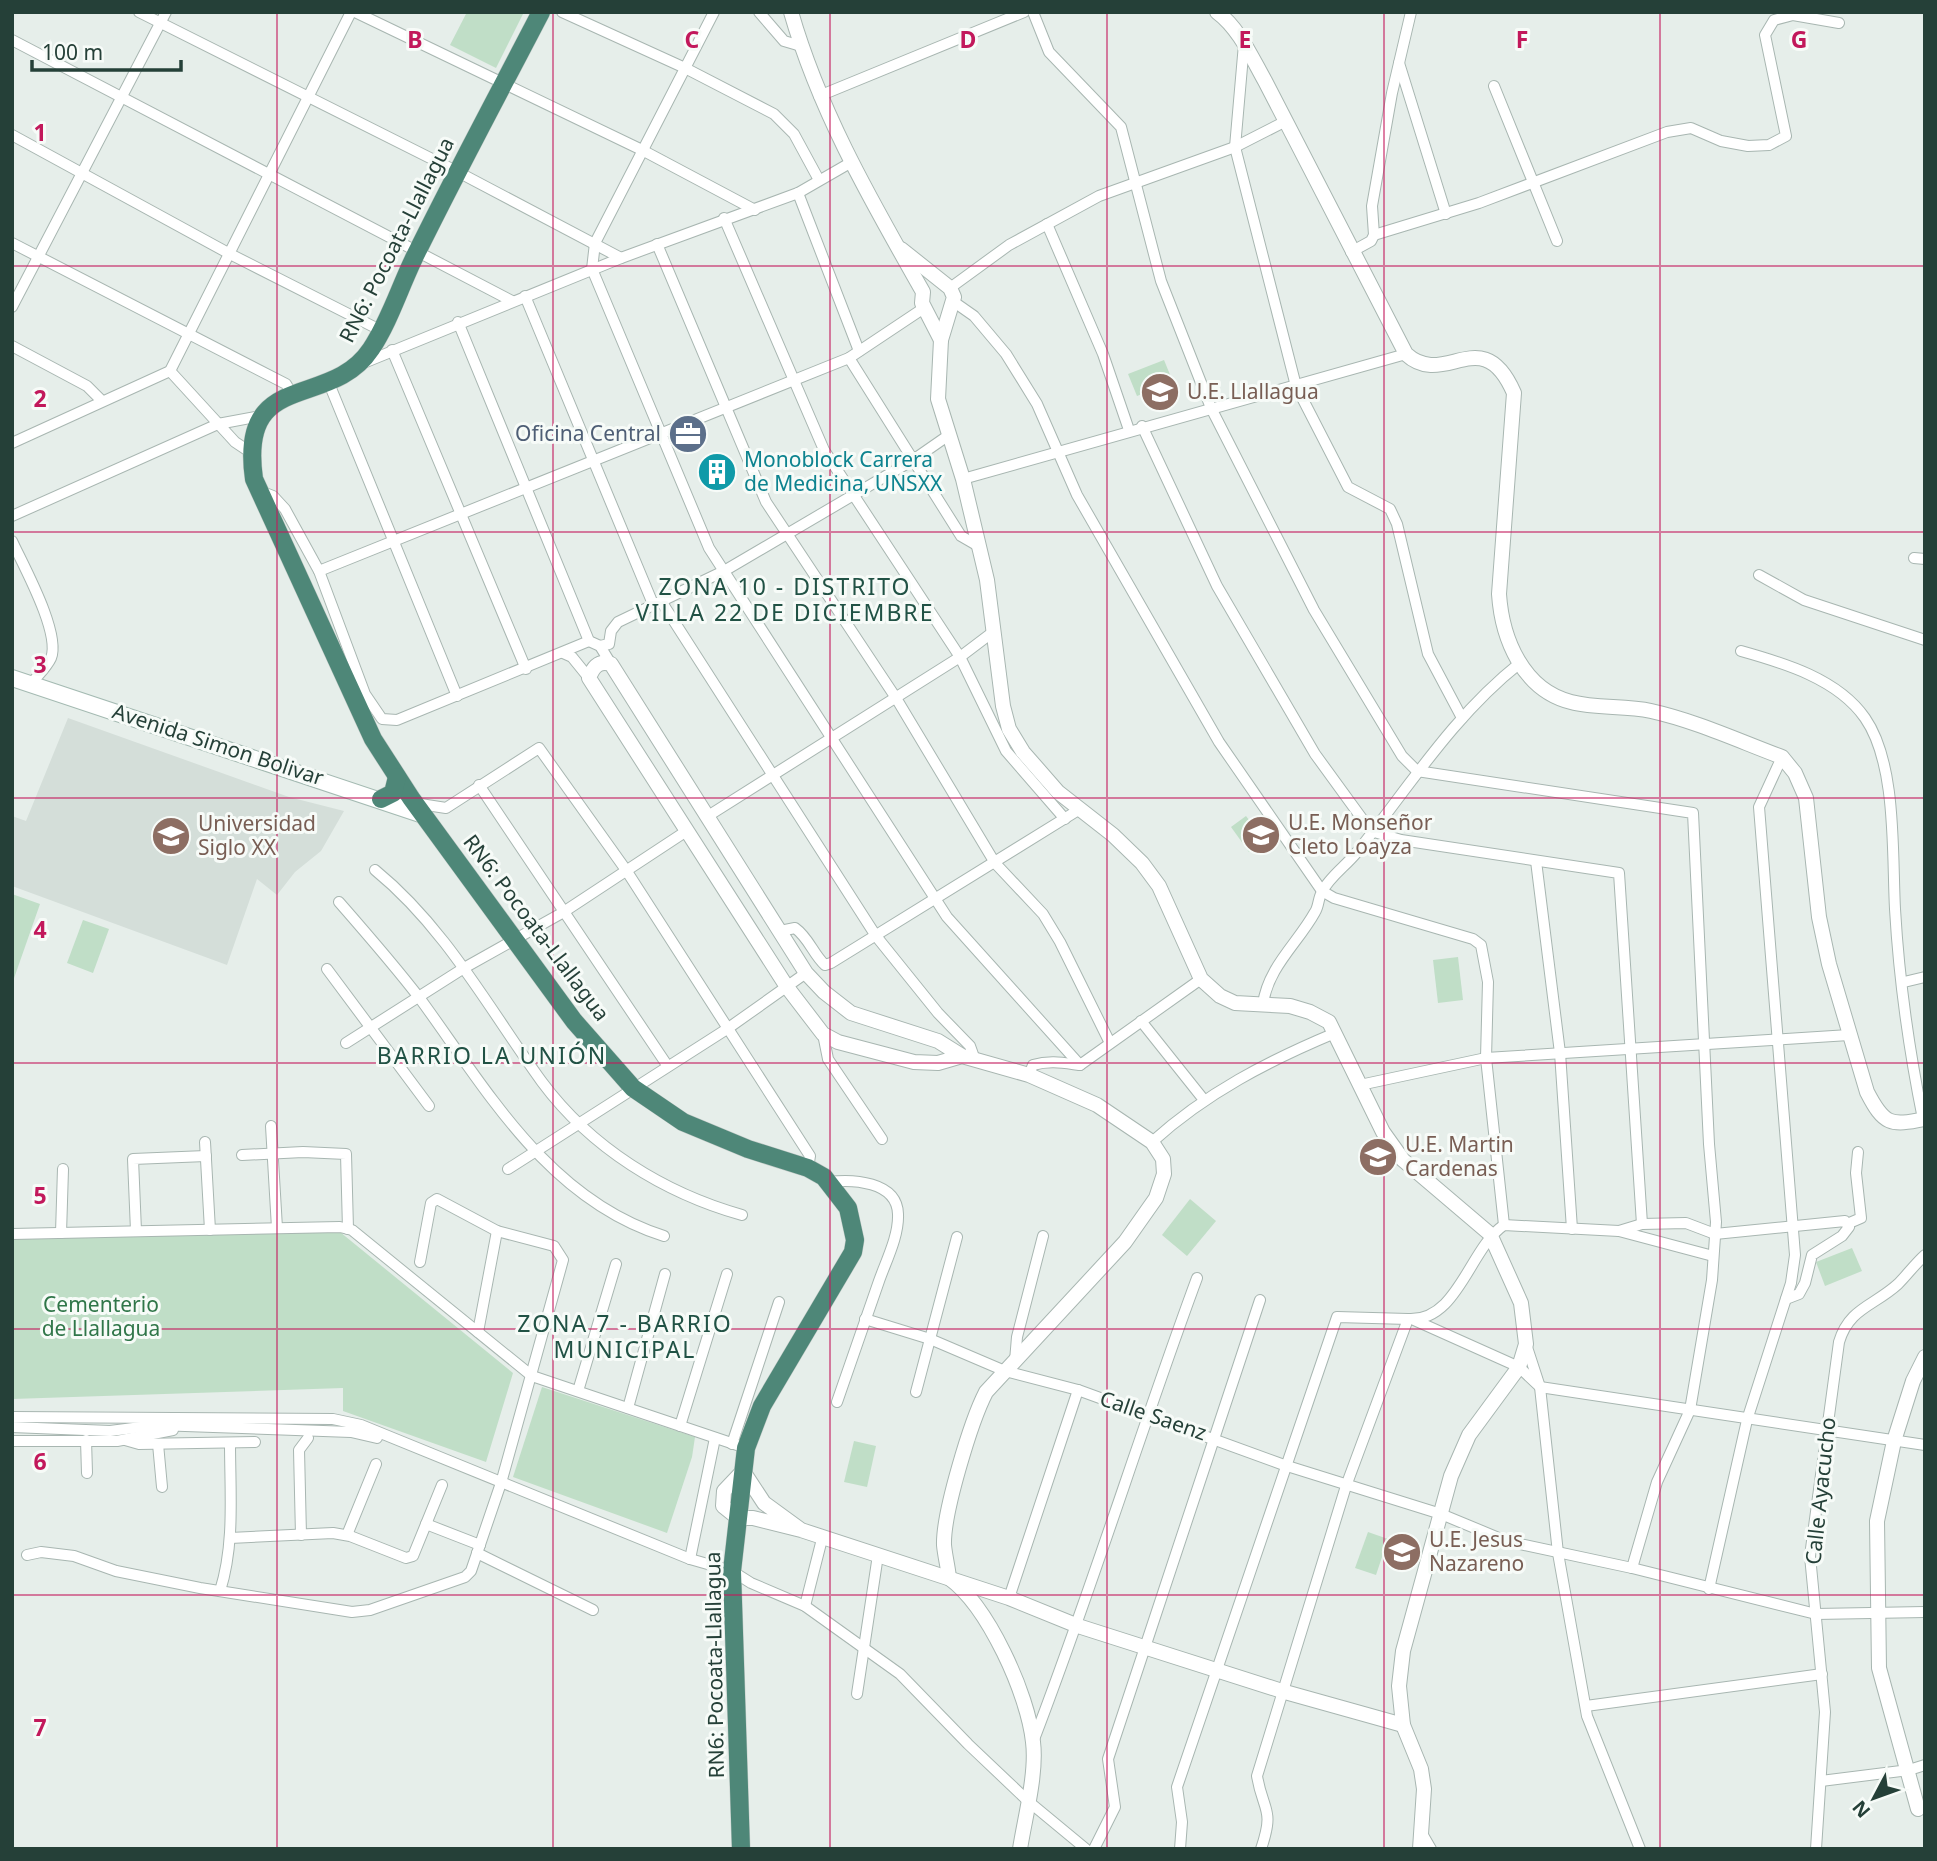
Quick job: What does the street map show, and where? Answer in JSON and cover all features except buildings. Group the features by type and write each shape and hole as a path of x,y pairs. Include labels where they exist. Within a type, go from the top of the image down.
{"highway":[{"name":"RN6: Pocoata-Llallagua","path":"541,12 417,250 371,349 355,366 328,381 292,394 261,415 250,452 254,479 259,491 368,728 397,778 575,1021 634,1088 683,1122 748,1149 808,1168 829,1182 848,1208 855,1240 853,1252 739,1446 749,1485 739,1520 732,1571 741,1849"},
{"path":"381,799 393,793 397,778"}],"main road":[{"name":"Avenida Simon Bolivar","path":"12,678 381,799 419,809"}],"street":[{"path":"139,12 458,172 621,258"},
{"path":"12,307 166,12"},
{"path":"12,443 170,372 353,12 503,86 642,150 755,210"},
{"path":"562,12 685,68 774,114 794,134 819,180"},
{"path":"714,12 595,243 592,269 709,548 947,917 1080,1065"},
{"path":"759,12 784,40 801,46"},
{"path":"791,12 819,96 850,163 923,292 925,309 941,340"},
{"path":"819,96 1024,12"},
{"path":"1033,12 1049,52 1121,127 1161,281 1211,408 1314,610 1402,756 1417,771 1693,813 1703,1046 1715,1234 1690,1410 1657,1482 1632,1568"},
{"path":"1217,12 1226,18 1244,44 1406,354 1415,362 1428,366 1471,357 1493,361 1506,376 1514,393 1499,594 1501,621 1520,663 1550,692 1571,702 1650,710 1782,757 1795,773 1806,798 1819,917 1849,1035 1867,1093 1877,1111 1889,1122 1900,1124 1924,1119 1911,1056 1895,910 1890,807 1881,745 1863,715 1838,693 1787,663 1741,651"},
{"path":"1351,253 1371,241 1374,235 1372,206 1411,12"},
{"path":"1374,235 1446,214 1667,132 1691,128 1721,141 1748,146 1769,145 1786,136 1765,35 1774,20 1793,15 1839,23"},
{"path":"12,40 512,301"},
{"path":"1244,44 1235,147 1296,386 1348,487 1390,509 1397,524 1428,654 1462,718"},
{"path":"1399,63 1446,214"},
{"path":"1494,86 1557,241"},
{"path":"925,309 943,315 949,296 1009,246 1099,196 1136,180 1235,147 1286,121"},
{"path":"12,135 230,254 380,330"},
{"path":"355,366 592,269 724,218 755,210 798,193 850,163"},
{"path":"798,193 859,351"},
{"path":"724,218 824,450 960,657 1006,751 1065,819"},
{"path":"1047,224 1102,354 1129,430"},
{"path":"12,243 286,384 292,394"},
{"path":"657,244 766,502 786,536 896,698 995,863 1043,914 1060,942 1110,1044"},
{"path":"901,249 949,296"},
{"path":"923,292 933,284 974,316 1006,354 1037,404 1077,495 1219,742 1322,891 1334,898 1473,939 1481,945 1488,982 1486,1058 1504,1225"},
{"path":"525,296 657,603 776,775 876,936 938,1013 970,1045 969,1058"},
{"path":"949,296 941,340 939,399 980,547 1003,706 1009,729 1040,774 1113,835 1147,870 1158,886 1202,979 1220,996 1236,1003 1290,1006 1329,1022 1383,1132 1403,1160 1490,1234 1521,1303 1527,1344 1540,1387 1558,1553 1586,1706 1603,1762 1640,1849"},
{"path":"319,570 849,358 925,309"},
{"path":"458,322 589,641 600,646 806,974 851,1013 938,1041 969,1058 1029,1075 1097,1105 1152,1142 1163,1159 1164,1174 1156,1198 1125,1242 986,1392 976,1412 946,1522 944,1544 949,1577 966,1590 990,1624 1015,1681 1033,1742"},
{"path":"12,346 87,386 102,401"},
{"path":"393,350 526,669"},
{"path":"963,479 1142,426 1406,354"},
{"path":"849,358 961,536 980,547"},
{"path":"170,372 218,424 250,452"},
{"path":"328,381 395,539 457,696"},
{"path":"12,516 218,424 261,415"},
{"path":"1142,426 1217,586 1315,754 1371,831 1401,840 1619,873 1642,1224"},
{"path":"600,646 609,644 611,631 618,622 724,571 786,536 913,460 949,435"},
{"path":"259,491 273,496 285,509 319,570 365,694 382,719 397,720 589,641"},
{"path":"12,541 54,643 51,658 31,684"},
{"path":"1759,575 1804,600 1925,640"},
{"path":"708,816 960,657 993,632"},
{"path":"563,653 572,657 589,678 685,832 786,986 823,1034 838,1042 914,1062 938,1063 969,1058"},
{"path":"589,678 596,665 604,662 611,664"},
{"path":"1263,1004 1264,994 1287,949 1316,911 1322,891 1358,851 1417,771 1462,718 1520,663"},
{"path":"419,809 446,808 539,748 626,870 810,1156 808,1168"},
{"path":"1709,1588 1747,1420 1786,1298 1795,1255 1759,807 1782,757"},
{"path":"479,785 562,913 667,1065"},
{"path":"780,931 789,927 803,933 825,965 1080,809"},
{"path":"346,1043 464,968 562,913 685,832"},
{"path":"1536,861 1560,1053 1572,1229"},
{"path":"375,870 423,914 544,1084 581,1122 623,1161 654,1179 700,1203 742,1215"},
{"path":"339,902 418,997 533,1153 561,1178 599,1204 648,1231 664,1236"},
{"path":"327,969 429,1106"},
{"path":"508,1169 727,1029 806,974"},
{"path":"1904,982 1925,977"},
{"path":"1029,1075 1033,1065 1039,1063 1080,1065 1202,979"},
{"path":"1141,1021 1204,1100"},
{"path":"1152,1142 1204,1100 1270,1061 1335,1033"},
{"path":"823,1034 828,1059 882,1139"},
{"path":"1360,1085 1486,1058 1630,1051 1849,1035"},
{"path":"271,1126 277,1228"},
{"path":"205,1142 210,1230"},
{"path":"242,1155 273,1152 346,1154 348,1229"},
{"path":"1619,1231 1642,1224 1686,1223 1715,1234 1792,1228 1838,1220 1847,1224 1861,1218 1856,1173 1858,1152"},
{"path":"136,1231 133,1159 206,1156"},
{"path":"61,1233 62,1169"},
{"path":"829,1182 849,1179 880,1187 891,1198 898,1213 893,1241 836,1402"},
{"path":"27,1555 41,1552 74,1556 116,1571 352,1612 370,1610 465,1577 471,1571 501,1483 533,1376 563,1260 554,1246 497,1231 437,1199 430,1203 420,1262"},
{"path":"1786,1298 1799,1294 1805,1283 1812,1255 1842,1236 1849,1227 1847,1224"},
{"path":"1180,1849 1182,1822 1177,1787 1218,1671 1284,1465 1337,1317 1411,1319 1428,1316 1445,1305 1490,1234 1504,1225 1619,1231 1713,1256"},
{"path":"12,1234 348,1229 533,1376 739,1446 779,1302"},
{"path":"478,1332 497,1231"},
{"path":"1010,1366 1043,1236"},
{"path":"916,1392 957,1237"},
{"name":"Calle Ayacucho","path":"1816,1849 1825,1712 1810,1556 1825,1432 1844,1326 1856,1313 1898,1284 1925,1255"},
{"path":"578,1391 616,1264"},
{"path":"628,1408 666,1274"},
{"path":"680,1426 727,1274"},
{"path":"1019,1846 1028,1801 1033,1742 1078,1626 1147,1414 1197,1278"},
{"path":"1094,1849 1115,1807 1108,1759 1260,1300"},
{"name":"Calle Saenz","path":"865,1319 1215,1437 1346,1486 1441,1514 1506,1541 1632,1568 1816,1614 1925,1612"},
{"path":"1411,1319 1519,1367 1540,1387 1925,1445"},
{"path":"1261,1849 1268,1828 1269,1811 1257,1776 1285,1692 1346,1486 1411,1319"},
{"path":"1420,1849 1424,1789 1421,1769 1403,1725 1399,1686 1402,1651 1451,1476 1469,1435 1519,1367 1527,1344"},
{"path":"1918,1809 1879,1668 1877,1521 1894,1441 1913,1381 1925,1357"},
{"path":"1009,1598 1078,1390"},
{"path":"12,1417 310,1417 360,1425 690,1559 732,1571 751,1583 805,1606 865,1652 900,1674 1028,1801 1086,1849"},
{"path":"12,1427 110,1431 133,1426 193,1426 352,1432 397,1441"},
{"path":"12,1441 122,1440 193,1426"},
{"path":"301,1535 299,1450 308,1438"},
{"path":"690,1559 715,1438"},
{"path":"86,1440 87,1473"},
{"path":"122,1440 139,1444 255,1442"},
{"path":"220,1591 227,1569 230,1538 230,1443"},
{"path":"159,1444 162,1487"},
{"path":"346,1535 376,1464"},
{"path":"230,1538 346,1535 406,1558 413,1556 442,1485"},
{"path":"800,1530 764,1503 749,1485 724,1491 723,1506 739,1520 800,1530 949,1577 1078,1626 1146,1648 1285,1692 1403,1725"},
{"path":"426,1524 593,1610"},
{"path":"805,1606 822,1539"},
{"path":"857,1694 878,1555"},
{"path":"1586,1706 1822,1674"},
{"path":"1821,1781 1909,1770 1925,1765"},
{"path":"1420,1830 1431,1849"}],"shaded area":[{"name":"Universidad Siglo XX","path":"68,718 289,797 344,811 321,851 295,872 277,895 257,879 227,965 12,886 12,816 26,821"}],"green space":[{"path":"467,12 524,12 496,68 450,45"},
{"path":"1164,360 1173,382 1137,396 1128,374"},
{"path":"1246,816 1265,841 1249,852 1231,827"},
{"path":"12,894 40,904 12,984"},
{"path":"83,920 109,929 93,973 67,963"},
{"path":"1458,957 1463,1000 1438,1003 1433,960"},
{"path":"1190,1199 1216,1221 1187,1256 1162,1235"},
{"name":"Cementerio de Llallagua","path":"340,1232 513,1373 486,1462 343,1411 343,1388 12,1399 12,1239"},
{"path":"1852,1248 1862,1271 1825,1286 1816,1262"},
{"path":"542,1387 695,1437 692,1457 667,1533 513,1477"},
{"path":"854,1441 876,1446 867,1487 844,1482"},
{"path":"1368,1532 1388,1539 1376,1575 1355,1568"}],"place":[{"name":"U.E. Llallagua","path":"1160,392"},
{"name":"Oficina Central","path":"688,434"},
{"name":"Monoblock Carrera de Medicina, UNSXX","path":"717,472"},
{"name":"U.E. Monseñor Cleto Loayza","path":"1261,835"},
{"name":"Universidad Siglo XX","path":"171,836"},
{"name":"U.E. Martin Cardenas","path":"1378,1157"},
{"name":"U.E. Jesus Nazareno","path":"1402,1552"}],"district":[{"name":"ZONA 10 - DISTRITO VILLA 22 DE DICIEMBRE","path":"785,600"},
{"name":"BARRIO LA UNIÓN","path":"492,1056"},
{"name":"ZONA 7 - BARRIO MUNICIPAL","path":"625,1337"}]}
